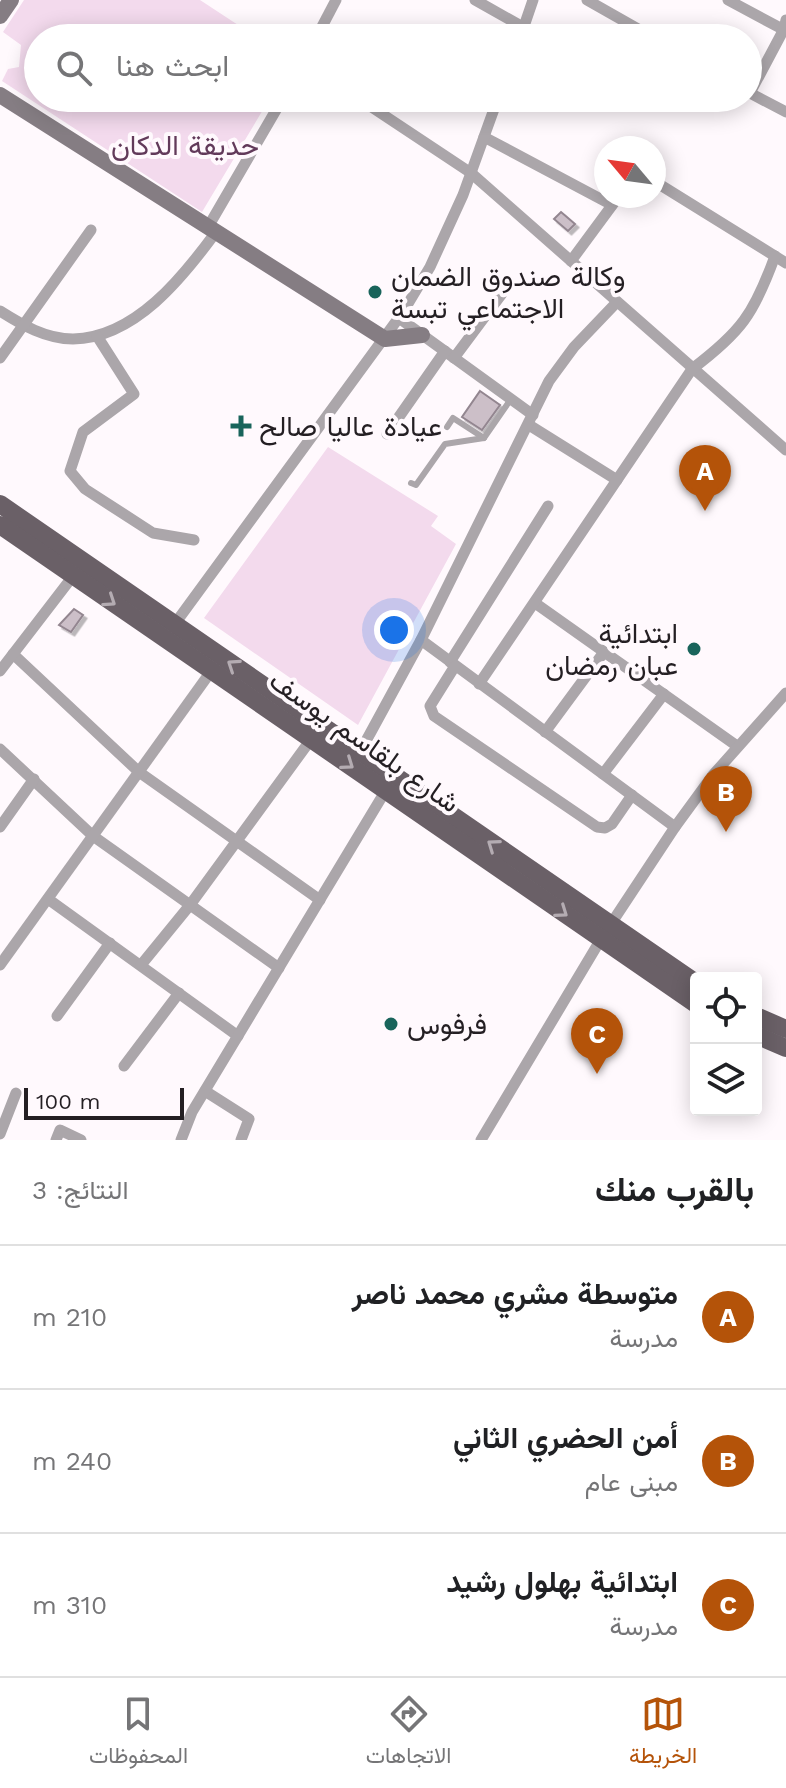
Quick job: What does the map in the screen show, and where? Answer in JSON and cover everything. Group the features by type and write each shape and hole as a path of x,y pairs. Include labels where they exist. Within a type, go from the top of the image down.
{"main road":[{"name":"شارع بلقاسم يوسف","path":"0,504 360,752 606,932 690,999"},
{"name":"شارع بلقاسم يوسف","path":"0,525 386,790 606,932 690,980"},
{"path":"762,1019 786,1029"},
{"path":"762,1038 786,1048"}],"street":[{"path":"0,16 11,0"},
{"path":"323,24 336,0"},
{"path":"475,0 509,24"},
{"path":"525,24 533,0"},
{"path":"587,0 629,24"},
{"path":"728,0 785,27 762,69"},
{"path":"0,95 24,110"},
{"path":"762,99 786,112"},
{"path":"27,112 385,339 422,335"},
{"path":"0,311 21,325 45,335 72,339 97,336 126,323 153,303 194,262 275,112"},
{"path":"379,112 471,173 786,450"},
{"path":"174,625 399,318 445,237 493,112"},
{"path":"484,137 594,190"},
{"path":"666,188 786,263"},
{"path":"571,261 610,208"},
{"path":"0,358 91,230"},
{"path":"479,684 692,369 727,342 743,324 757,302 775,256"},
{"path":"387,434 504,291"},
{"path":"360,752 421,640 560,364 617,302"},
{"path":"399,318 511,399 531,420 617,480"},
{"path":"97,336 134,394 83,432 70,471 85,489 153,533 194,540"},
{"path":"548,506 430,706 434,716 597,827 605,828 612,824 632,795"},
{"path":"0,671 73,576"},
{"path":"535,603 737,746"},
{"path":"421,640 675,827"},
{"path":"545,732 604,652"},
{"path":"13,654 139,772 320,900"},
{"path":"0,965 212,670"},
{"path":"481,1140 606,932 675,827 737,746 786,693"},
{"path":"603,774 664,694"},
{"path":"141,965 239,841 312,738"},
{"path":"0,749 93,836 279,968"},
{"path":"0,827 34,779"},
{"path":"181,1140 192,1112 386,790"},
{"path":"48,899 238,1036"},
{"path":"57,1016 110,943"},
{"path":"124,1066 179,993"},
{"path":"205,1091 249,1119 241,1140"},
{"path":"0,1134 16,1093"},
{"path":"56,1140 60,1130 81,1140"}],"lane":[{"path":"411,483 416,485 445,444 484,438 511,399"},
{"path":"447,427 453,418 484,438"}],"green space":[{"name":"حديقة الدكان","path":"24,0 200,0 237,24 24,24 24,95 2,81 8,69 19,67 21,45 3,32"},
{"name":"حديقة الدكان","path":"49,112 262,112 202,212"},
{"path":"328,447 438,516 431,526 456,544 358,725 204,618"}],"building":[{"path":"561,212 575,224 568,231 554,219"},
{"path":"480,391 500,405 482,430 462,417"},
{"path":"74,609 83,615 71,632 59,625"}],"place":[{"name":"وكالة صندوق الضمان الاجتماعي تبسة","path":"375,292"},
{"name":"عيادة عاليا صالح","path":"241,426"},
{"name":"متوسطة مشري محمد ناصر","path":"705,511"},
{"name":"ابتدائية عبان رمضان","path":"694,649"},
{"name":"أمن الحضري الثاني","path":"726,832"},
{"name":"فرفوس","path":"391,1024"},
{"name":"ابتدائية بهلول رشيد","path":"597,1074"}]}
